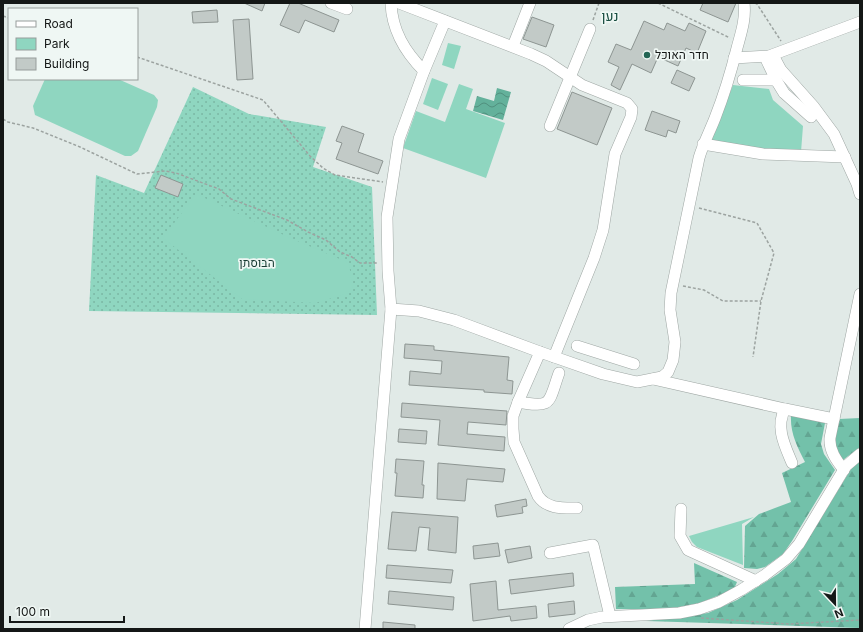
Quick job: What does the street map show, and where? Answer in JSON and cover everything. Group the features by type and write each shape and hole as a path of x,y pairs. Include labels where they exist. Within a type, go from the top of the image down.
{"street":[{"path":"331,3 347,9"},
{"path":"391,3 391,13 401,42 416,63 424,71"},
{"path":"399,3 546,60 582,85 627,103 632,109 631,118 615,154 604,230 554,357"},
{"path":"513,46 530,3"},
{"path":"391,309 419,311 454,320 554,357 611,376 637,382 662,377 668,372 673,360 675,342 670,310 671,293 703,144 726,88 744,25 744,3"},
{"path":"365,629 391,309 387,217 399,139 424,71 445,21"},
{"path":"734,58 769,56 860,22"},
{"path":"550,126 590,29"},
{"path":"769,56 776,80 784,93 811,117"},
{"path":"769,56 814,107 834,134 845,156 860,194"},
{"path":"743,80 776,80"},
{"path":"703,144 763,154 845,156"},
{"path":"844,470 829,446 860,294"},
{"path":"577,346 634,364"},
{"path":"540,352 513,416 512,429 514,442 542,502 550,506 577,508"},
{"path":"611,376 617,359"},
{"path":"518,402 539,406 546,404 550,400 559,374"},
{"path":"653,379 834,419"},
{"path":"785,409 782,414 781,424 783,442 792,463"},
{"path":"570,629 588,620 610,616 679,613 699,609 719,602 756,581 786,559 799,544 846,466 860,454"},
{"path":"681,509 680,536 688,550 756,581"},
{"path":"550,553 593,545 610,616"}],"path":[{"path":"590,29 598,3"},
{"path":"658,3 731,39"},
{"path":"755,3 758,4 786,50"},
{"path":"138,57 263,100 310,156 323,168 335,175 392,183"},
{"path":"3,119 8,122 33,128 80,147 137,174 165,172 176,173 212,186 219,189 231,200 287,220 326,240 340,252 360,263 388,263"},
{"path":"689,206 757,223 774,253 761,301 752,356"},
{"path":"673,284 704,290 723,301 761,301"},
{"path":"696,618 789,624 860,620"}],"green space":[{"path":"448,43 461,46 454,69 442,65"},
{"path":"432,78 448,84 438,110 423,104"},
{"path":"45,80 120,80 154,95 158,100 157,107 138,151 131,156 125,156 35,115 33,106"},
{"path":"459,84 473,89 466,109 505,123 486,178 403,148 416,111 445,122"},
{"path":"733,85 769,89 773,100 803,126 801,152 774,151 710,143"},
{"path":"193,87 249,114 326,127 313,167 372,187 377,315 89,311 96,175 144,193"},
{"name":"הבוסתן","path":"196,194 288,237 349,263 353,292 315,303 242,299 163,238"},
{"path":"791,415 825,423 821,444 824,454 835,470 783,554 765,567 757,569 744,568 745,526 759,514 791,502 782,473 805,462 793,434"},
{"path":"860,418 860,447 843,460 835,445 835,435 839,419"},
{"path":"860,461 860,628 646,621 708,613 737,600 778,574 796,559 851,469"},
{"path":"754,517 742,524 743,565 697,547 689,536"},
{"path":"694,563 737,582 734,589 700,603 669,609 616,609 615,587 695,584"}],"water":[{"path":"497,88 511,92 503,120 473,111 477,96 494,101"}],"building":[{"path":"244,3 265,3 262,11"},
{"path":"290,3 298,3 339,20 334,32 305,20 299,33 280,25"},
{"path":"703,3 736,3 728,22 700,10"},
{"path":"217,10 218,22 193,23 192,12"},
{"path":"532,17 554,25 546,47 523,39"},
{"path":"249,19 253,79 237,80 233,20"},
{"name":"חדר האוכל","path":"644,21 664,30 667,23 685,31 689,23 706,31 697,53 686,48 678,66 658,57 651,73 632,64 620,90 611,85 619,67 608,62 616,44 631,50"},
{"path":"677,70 695,78 689,91 671,83"},
{"path":"572,92 612,108 597,145 557,129"},
{"path":"652,111 680,121 676,133 668,130 666,137 645,130"},
{"path":"342,126 364,134 358,152 383,161 378,174 336,159 342,143 336,141"},
{"path":"161,175 183,184 178,197 155,188"},
{"path":"405,344 434,346 434,350 509,357 507,380 513,381 512,394 484,392 484,390 409,385 410,371 441,374 442,361 404,358"},
{"path":"402,403 507,411 506,425 468,422 467,434 505,437 504,451 438,445 440,420 401,417"},
{"path":"399,429 427,431 426,444 398,442"},
{"path":"396,459 424,461 422,485 424,485 423,498 395,496 397,473 395,473"},
{"path":"438,463 505,469 503,482 467,479 465,501 437,499"},
{"path":"526,499 527,506 522,507 523,513 497,517 495,505"},
{"path":"392,512 458,517 456,553 428,550 430,528 419,527 416,551 388,549"},
{"path":"498,543 500,556 474,559 473,546"},
{"path":"530,546 532,558 508,563 505,550"},
{"path":"387,565 453,570 451,583 386,578"},
{"path":"573,573 574,586 511,594 509,580"},
{"path":"496,581 498,610 536,606 537,618 511,621 510,616 473,621 470,584"},
{"path":"389,591 454,597 453,610 388,604"},
{"path":"574,601 575,614 549,617 548,604"},
{"path":"383,622 415,625 415,629 383,629"}],"place":[{"name":"חדר האוכל","path":"647,55"}],"district":[{"name":"נען","path":"610,16"}]}
